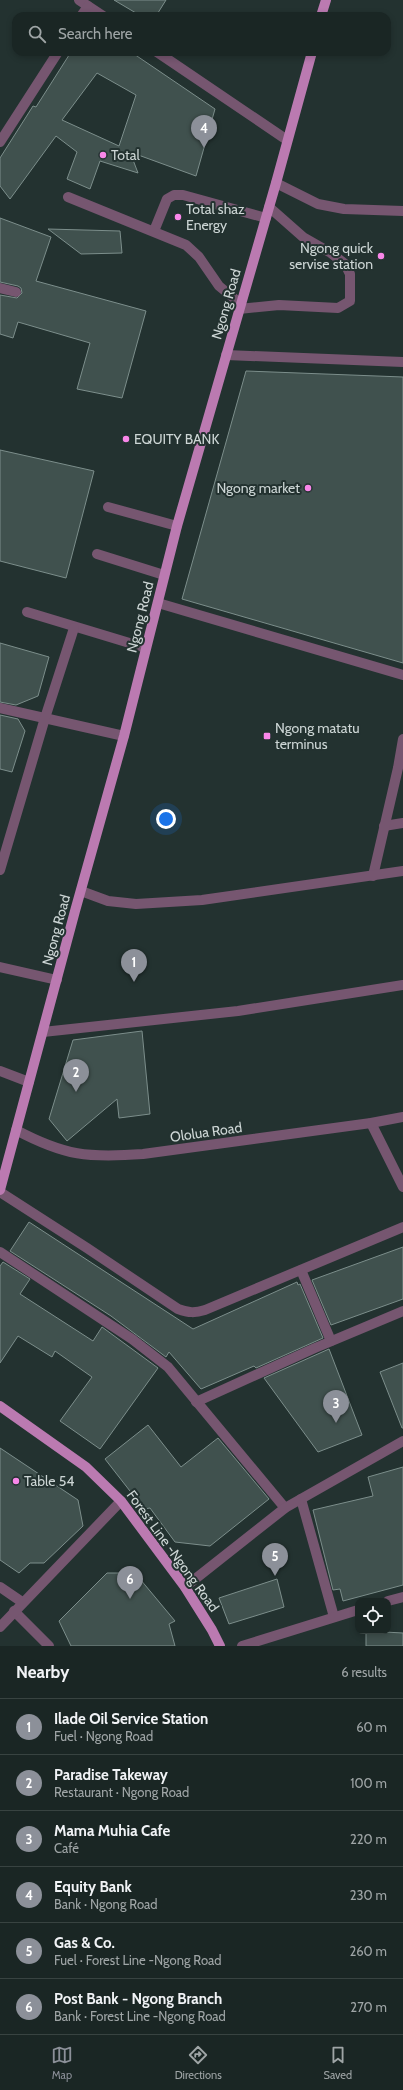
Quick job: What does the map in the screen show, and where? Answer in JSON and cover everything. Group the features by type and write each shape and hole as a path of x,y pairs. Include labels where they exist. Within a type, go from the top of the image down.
{"main road":[{"path":"323,12 326,0"},
{"name":"Ngong Road","path":"0,1191 124,736 177,526 276,183 311,56"},
{"name":"Forest Line -Ngong Road","path":"0,1406 86,1467 121,1501 185,1587 220,1646"}],"street":[{"path":"79,0 97,12"},
{"path":"84,12 88,6"},
{"path":"0,142 55,56"},
{"path":"163,56 287,140"},
{"path":"276,183 318,204 344,209 403,211"},
{"path":"154,231 167,199 174,195 183,195 266,218"},
{"path":"68,197 186,244 199,257 219,286 240,307 279,305 338,308 350,301 350,274 345,264 303,236 269,207"},
{"path":"0,288 16,292"},
{"path":"226,355 403,362"},
{"path":"108,507 177,526"},
{"path":"97,554 164,575"},
{"path":"158,603 403,675"},
{"path":"26,612 74,628 146,648"},
{"path":"0,870 45,718 74,628"},
{"path":"0,708 124,736"},
{"path":"373,876 384,826 401,768 403,739"},
{"path":"384,826 403,823"},
{"path":"81,891 108,901 136,904 202,900 403,871"},
{"path":"0,967 57,980"},
{"path":"43,1032 238,1011 403,985"},
{"path":"0,1071 29,1082"},
{"name":"Ololua Road","path":"16,1130 45,1145 75,1154 108,1157 143,1154 370,1123 403,1117"},
{"path":"370,1123 403,1187"},
{"path":"0,1191 178,1309 196,1313 403,1228"},
{"path":"0,1252 132,1339 168,1367 285,1508"},
{"path":"300,1270 330,1341"},
{"path":"196,1402 330,1341 403,1311"},
{"path":"185,1587 285,1508 403,1441"},
{"path":"300,1499 334,1616"},
{"path":"0,1627 22,1602 121,1501"},
{"path":"0,1587 22,1602"},
{"path":"391,1600 403,1597"},
{"path":"14,1611 49,1646"},
{"path":"242,1646 334,1616 355,1611"}],"building":[{"path":"114,0 166,0 158,12 134,12"},
{"path":"68,56 137,56 215,109 196,176 130,152 138,173 100,161 90,189 67,179 77,152 56,136 10,199 0,186 0,158 33,106 36,107","holes":["97,73 136,95 119,146 62,120"]},
{"path":"0,218 51,237 36,281 146,311 122,398 77,389 90,343 18,322 13,338 0,334 0,295 17,298 22,293 21,288 18,286 0,282"},
{"path":"48,229 120,231 122,253 81,254"},
{"name":"Ngong market","path":"246,371 403,377 403,663 182,599"},
{"path":"0,450 94,471 66,578 0,561"},
{"path":"0,643 49,657 38,696 16,705 0,702"},
{"path":"0,715 18,719 25,731 12,772 0,769"},
{"path":"142,1031 150,1114 119,1118 117,1099 67,1141 49,1119 73,1040"},
{"path":"29,1222 193,1329 297,1282 298,1285 300,1284 323,1338 256,1368 254,1366 201,1389 169,1352 166,1357 111,1316 10,1251"},
{"path":"403,1247 403,1299 331,1325 312,1280"},
{"path":"3,1262 30,1279 20,1294 93,1341 102,1327 158,1368 100,1449 60,1421 92,1377 55,1351 52,1357 18,1336 0,1363 0,1266"},
{"path":"329,1349 362,1435 318,1452 264,1378"},
{"path":"403,1363 403,1428 402,1428 380,1372"},
{"path":"148,1425 181,1467 218,1438 269,1499 210,1546 175,1542 150,1508 144,1509 105,1459"},
{"path":"0,1448 78,1500 83,1526 44,1563 30,1563 19,1573 0,1560"},
{"path":"403,1467 403,1585 343,1601 340,1589 333,1590 313,1510 373,1496 368,1477"},
{"path":"107,1573 135,1573 175,1621 169,1624 175,1646 71,1646 59,1621"},
{"path":"277,1579 284,1607 229,1624 219,1598"},
{"path":"403,1633 403,1646 366,1646 366,1634"}],"place":[{"name":"Equity Bank","path":"204,148"},
{"name":"Total","path":"103,155"},
{"name":"Total shaz Energy","path":"178,217"},
{"name":"Ngong quick servise station","path":"381,256"},
{"name":"EQUITY BANK","path":"126,439"},
{"name":"Ngong market","path":"308,488"},
{"name":"Ngong matatu terminus","path":"267,736"},
{"name":"Ilade Oil Service Station","path":"134,982"},
{"name":"Paradise Takeway","path":"76,1092"},
{"name":"Mama Muhia Cafe","path":"336,1423"},
{"name":"Table 54","path":"16,1481"},
{"name":"Gas & Co.","path":"275,1576"},
{"name":"Post Bank - Ngong Branch","path":"130,1599"}]}
